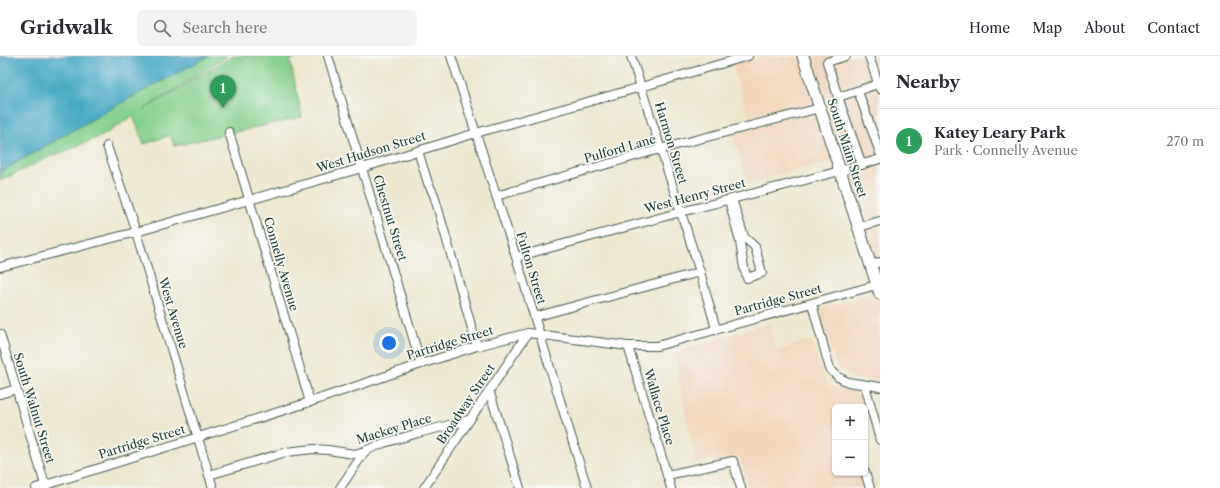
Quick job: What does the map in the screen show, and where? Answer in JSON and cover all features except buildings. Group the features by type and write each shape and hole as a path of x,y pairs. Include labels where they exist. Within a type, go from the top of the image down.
{"main road":[{"name":"South Main Street","path":"803,56 859,227 875,264 879,288"}],"street":[{"name":"Chestnut Street","path":"328,56 421,364"},
{"name":"Fulton Street","path":"451,56 516,257 587,488"},
{"name":"Harmon Street","path":"631,56 700,272 716,329"},
{"name":"West Hudson Street","path":"0,267 136,232 748,56"},
{"path":"846,56 827,62 862,165"},
{"path":"838,97 879,87 869,56"},
{"path":"858,91 880,153"},
{"name":"Pulford Lane","path":"496,196 660,149 820,108"},
{"name":"Connelly Avenue","path":"229,132 310,402"},
{"name":"West Avenue","path":"107,146 136,232 213,488"},
{"path":"418,151 428,183 434,196 477,346"},
{"name":"West Henry Street","path":"516,257 880,159"},
{"path":"730,199 744,237 755,247 762,273 747,278 744,268 740,242 730,199"},
{"path":"859,227 880,220"},
{"path":"534,318 700,272"},
{"name":"Partridge Street","path":"36,488 46,487 197,437 310,402 477,346 528,333 628,346 657,346 716,329 879,288"},
{"path":"812,304 830,369 838,378 848,382 880,387"},
{"name":"Broadway Street","path":"424,488 528,333"},
{"name":"South Walnut Street","path":"0,334 46,487"},
{"name":"Wallace Place","path":"628,346 671,488"},
{"path":"865,385 880,440"},
{"path":"0,394 16,389"},
{"path":"489,390 520,488"},
{"name":"Mackey Place","path":"209,475 286,452 313,449 354,454 384,443 469,420"},
{"path":"340,488 365,451"},
{"path":"666,474 733,461 741,488"},
{"path":"866,476 870,488"}],"shaded area":[{"path":"729,56 880,56 880,380 854,379 836,366 817,309 870,295 842,159 747,183 733,134 752,129"},
{"path":"769,323 776,350 812,340 827,385 865,393 863,404 832,404 832,476 861,476 864,488 749,488 739,457 695,464 674,352"}],"green space":[{"path":"209,56 227,56 143,110 233,56 300,56 290,60 302,117 174,146 171,135 144,144 133,116 102,136 45,159 0,181 0,172 119,104"}],"water":[{"path":"0,56 209,56 119,104 0,172"}],"place":[{"name":"Katey Leary Park","path":"223,108"}]}
